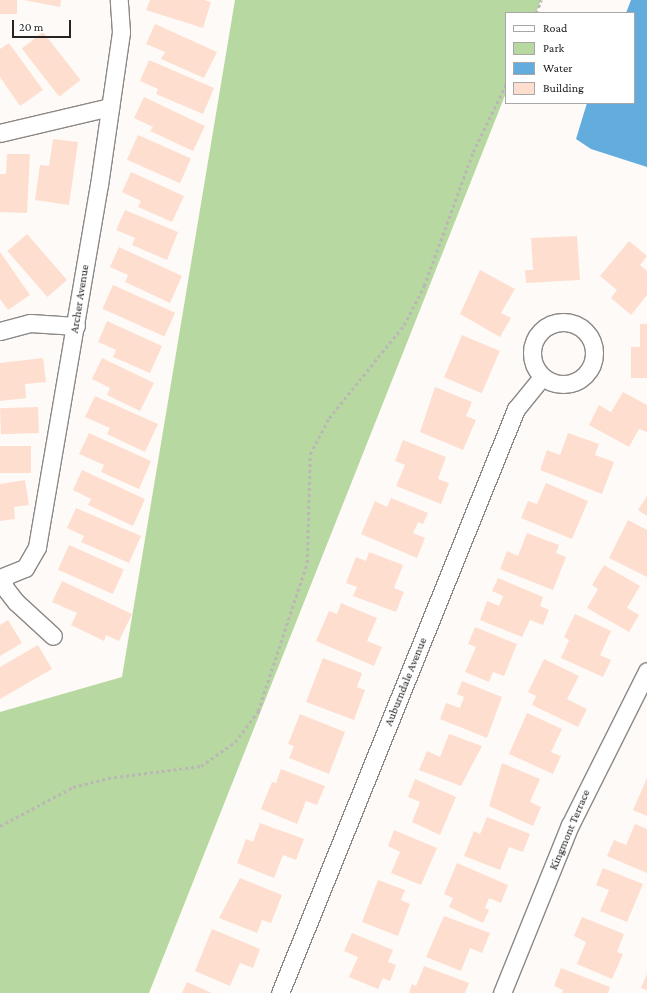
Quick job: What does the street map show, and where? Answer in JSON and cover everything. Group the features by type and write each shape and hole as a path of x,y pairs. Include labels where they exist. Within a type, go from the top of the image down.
{"street":[{"name":"Archer Avenue","path":"1,578 25,568 37,546 76,326 110,107 121,32 119,0"},
{"path":"0,133 110,107"},
{"path":"0,331 30,323 76,326"},
{"name":"Auburndale Avenue","path":"280,993 516,409 542,377"},
{"path":"1,578 5,588 16,602 54,636"},
{"name":"Kingmont Terrace","path":"502,993 570,825 647,671"}],"path":[{"path":"536,12 541,0"},
{"path":"0,826 73,787 108,778 201,766 235,742 258,711 308,563 310,454 329,418 404,325 424,286 473,152 505,86"}],"green space":[{"path":"235,0 541,0 536,12 505,12 505,96 149,993 0,993 0,712 122,677"}],"water":[{"path":"631,0 647,0 647,167 591,149 576,139 587,104 635,104 635,12 626,12"}],"building":[{"path":"0,0 17,0 17,14 0,14"},
{"path":"24,0 61,0 60,7"},
{"path":"150,0 204,0 211,2 203,28 146,10"},
{"path":"155,24 217,52 204,78 161,59 165,52 146,44"},
{"path":"43,32 81,80 59,97 22,49"},
{"path":"9,43 43,90 20,106 0,77 0,49"},
{"path":"149,60 214,88 203,114 156,94 158,89 140,81"},
{"path":"144,97 205,126 193,151 150,131 153,127 134,118"},
{"path":"138,135 191,159 180,183 127,160"},
{"path":"53,139 78,142 69,205 35,200 40,165 49,166"},
{"path":"7,154 30,154 27,213 0,212 0,174 6,174"},
{"path":"131,172 184,196 172,222 138,207 141,201 122,192"},
{"path":"125,210 178,232 167,260 132,245 135,238 116,230"},
{"path":"27,234 67,280 47,297 7,251"},
{"path":"577,236 580,280 526,283 525,270 533,270 531,238"},
{"path":"629,241 647,256 640,265 647,271 647,295 631,315 611,298 617,290 600,276"},
{"path":"119,247 182,276 170,303 125,282 128,275 110,267"},
{"path":"0,252 30,295 8,310 0,299"},
{"path":"480,270 515,289 501,313 511,318 500,337 460,314"},
{"path":"113,285 175,313 165,336 102,309"},
{"path":"107,321 162,346 150,373 113,357 116,350 98,342"},
{"path":"640,324 647,324 647,378 631,378 631,347 640,347"},
{"path":"462,335 500,351 482,393 444,377"},
{"path":"43,358 46,382 25,384 26,398 0,401 0,363"},
{"path":"102,358 154,383 140,411 107,395 110,388 92,379"},
{"path":"435,387 472,402 466,416 476,420 463,450 420,432"},
{"path":"623,392 647,405 647,432 639,429 629,447 589,425 599,405 611,412"},
{"path":"95,396 158,424 145,452 107,434 110,428 85,417"},
{"path":"38,407 39,433 1,434 0,408"},
{"path":"89,433 151,461 139,489 101,472 104,465 79,454"},
{"path":"568,433 599,444 595,455 614,462 602,494 540,470 547,450 560,455"},
{"path":"403,440 446,457 438,479 449,483 441,504 396,486 405,465 395,461"},
{"path":"0,446 31,446 31,473 0,473"},
{"path":"82,470 145,499 133,526 88,505 91,499 73,490"},
{"path":"25,480 29,505 14,507 15,519 0,521 0,484"},
{"path":"546,483 588,501 572,539 521,518 528,501 537,504"},
{"path":"647,496 647,516 638,510"},
{"path":"391,498 428,513 423,524 418,522 413,533 425,538 417,558 361,534 375,501 387,507"},
{"path":"76,508 141,536 129,563 81,542 84,536 67,528"},
{"path":"628,520 647,530 647,577 609,558"},
{"path":"527,533 559,545 556,553 566,557 553,590 500,569 507,551 518,556"},
{"path":"69,545 124,569 113,594 58,570"},
{"path":"369,552 403,565 394,588 404,592 396,612 353,596 357,587 346,583 356,557 366,561"},
{"path":"604,565 640,586 627,608 639,615 629,632 587,608 598,589 592,585"},
{"path":"498,578 543,597 540,606 549,610 543,625 530,620 522,637 480,620 487,601 499,606 503,596 492,591"},
{"path":"62,581 132,614 119,641 106,635 104,641 71,625 77,613 52,602"},
{"path":"341,603 377,618 367,641 382,647 374,666 316,641 329,611 337,614"},
{"path":"575,614 611,631 600,655 611,660 603,677 561,658 569,640 564,637"},
{"path":"8,620 22,643 0,656 0,625"},
{"path":"475,627 517,644 504,676 493,672 489,682 465,672 476,647 468,644"},
{"path":"38,645 52,669 0,699 0,667"},
{"path":"323,658 362,673 357,687 365,690 354,720 306,702"},
{"path":"544,659 579,676 567,699 587,709 578,727 532,705 536,696 528,692"},
{"path":"462,681 502,697 487,738 440,719 446,703 460,708 464,697 457,694"},
{"path":"527,713 562,729 551,752 561,756 553,774 509,754"},
{"path":"300,714 345,732 329,774 289,758 294,746 288,744"},
{"path":"449,734 482,746 461,786 419,770 427,751 440,757"},
{"path":"502,763 540,779 530,802 541,807 533,826 489,806"},
{"path":"281,769 325,786 317,805 306,801 297,824 261,809 272,782 276,783"},
{"path":"647,778 647,816 633,810"},
{"path":"415,779 456,797 440,835 412,822 420,802 408,797"},
{"path":"487,817 530,834 523,852 509,847 500,870 464,856 474,831 480,834"},
{"path":"260,823 304,839 296,860 283,855 274,878 237,863 246,839 253,842"},
{"path":"635,824 647,829 647,873 607,856 614,840 626,845"},
{"path":"394,830 437,848 421,885 391,873 400,852 388,846"},
{"path":"457,863 508,885 501,903 489,898 485,908 489,910 483,923 449,907 453,898 444,894"},
{"path":"603,868 643,884 627,922 600,911 609,890 596,885"},
{"path":"240,878 282,895 271,923 262,920 257,933 219,918"},
{"path":"378,880 405,890 401,900 410,904 398,936 362,922"},
{"path":"444,916 490,933 482,953 470,948 461,971 426,957"},
{"path":"582,917 624,934 617,952 623,954 612,979 577,964 586,942 574,936"},
{"path":"212,929 260,949 253,968 240,963 230,986 195,971"},
{"path":"352,933 393,950 388,962 396,965 390,981 383,978 378,989 349,977 358,957 344,951"},
{"path":"424,966 469,983 465,993 409,993 412,984 416,986"},
{"path":"561,968 610,987 608,993 562,993 563,990 554,986"},
{"path":"647,974 647,990 641,988"},
{"path":"187,982 212,993 182,993"}]}
